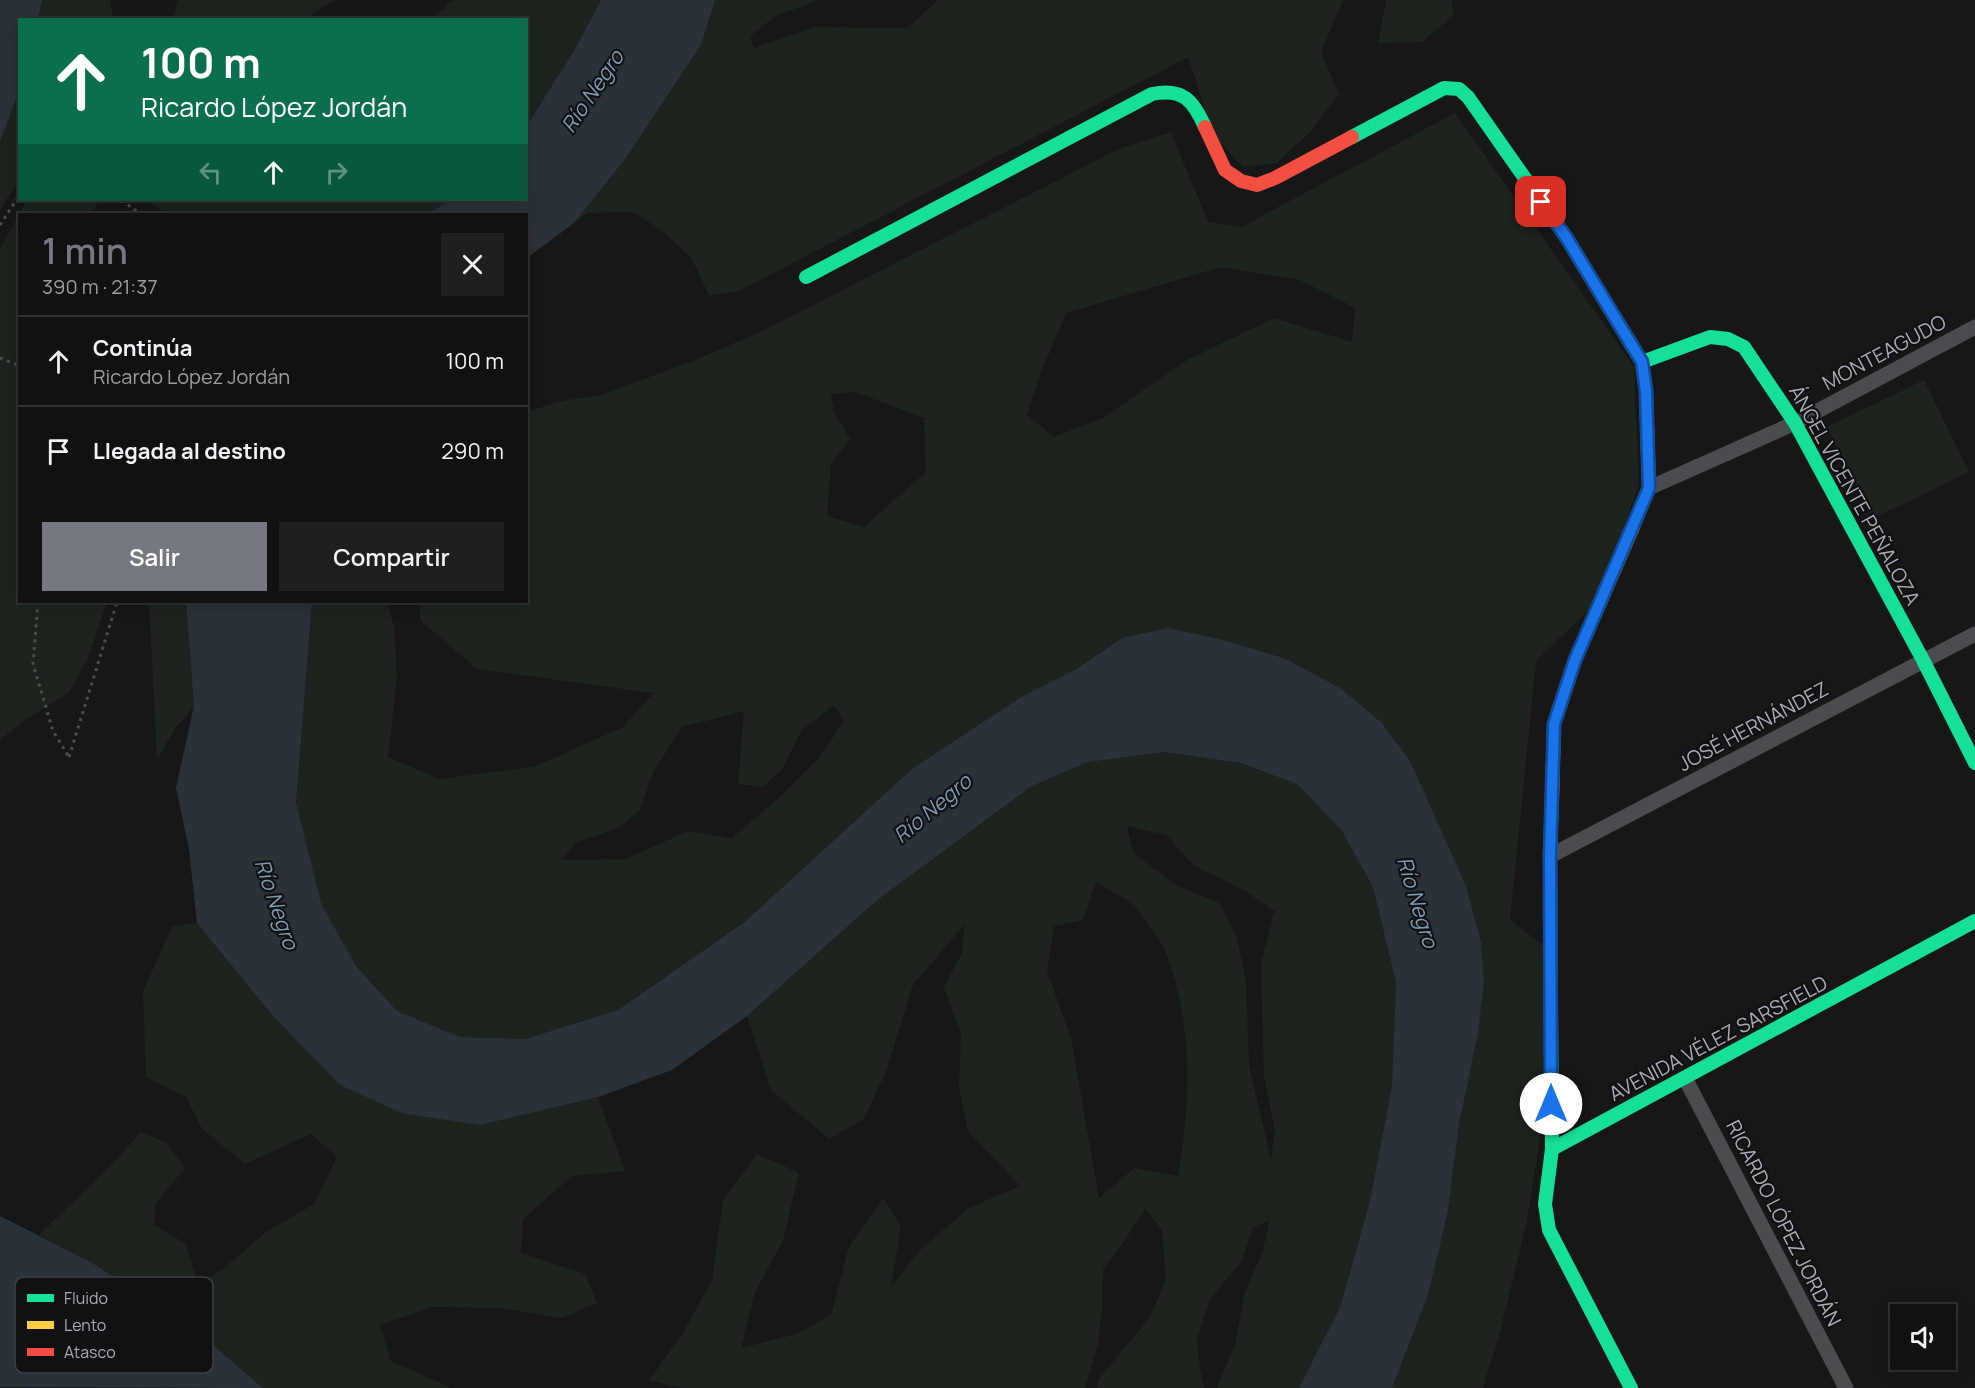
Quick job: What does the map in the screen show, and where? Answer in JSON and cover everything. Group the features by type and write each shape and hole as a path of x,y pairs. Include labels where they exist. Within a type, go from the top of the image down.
{"street":[{"path":"806,277 1152,94 1168,91 1182,95 1197,109 1225,170 1241,181 1257,185 1275,178 1444,88 1459,89 1468,97 1566,237 1642,362 1646,391 1649,488 1575,660 1554,724 1550,856 1552,1149 1545,1204 1549,1230 1631,1388"},
{"name":"MONTEAGUDO","path":"1649,488 1795,423 1975,327"},
{"name":"ÁNGEL VICENTE PEÑALOZA","path":"1642,362 1710,337 1728,339 1744,347 1795,423 1923,660 1975,763"},
{"name":"JOSÉ HERNÁNDEZ","path":"1550,856 1975,634"},
{"name":"AVENIDA VÉLEZ SARSFIELD","path":"1552,1149 1973,928"},
{"name":"RICARDO LÓPEZ JORDÁN","path":"1685,1078 1846,1388"}],"path":[{"path":"0,225 18,197"},
{"path":"123,201 139,213"},
{"path":"0,358 18,365"},
{"path":"38,603 33,664 53,731 69,757 117,603"}],"shaded area":[{"path":"42,0 110,0 113,18 38,18"},
{"path":"178,0 334,0 307,18 173,18"},
{"path":"453,0 601,0 574,51 528,123 528,18 432,18"},
{"path":"715,0 814,0 815,2 777,15 750,36 754,48 816,27 908,28 938,0 1343,0 1321,52 1339,94 1311,131 1277,163 1243,167 1214,136 1188,57 739,291 709,295 692,259 664,232 633,212 587,213 574,223 626,158 701,45"},
{"path":"1386,0 1451,0 1454,15 1422,42 1378,43"},
{"path":"18,94 18,182 0,209 0,142"},
{"path":"1455,113 1634,367 1639,485 1597,602 1536,661 1510,920 1548,949 1540,1137 1527,1221 1499,1336 1483,1388 1392,1388 1428,1295 1447,1216 1459,1125 1478,1032 1484,983 1410,761 1382,723 1340,688 1284,658 1219,639 1122,638 1075,670 746,921 618,1010 525,1039 460,1037 397,1011 356,966 321,903 296,804 312,603 387,603 394,627 397,678 388,757 439,779 534,767 623,727 653,693 477,669 420,620 420,603 528,603 528,412 561,401 600,395 691,362 760,332 1121,148 1171,132 1208,222 1241,227","holes":["1221,267 1300,280 1355,308 1352,342 1274,318 1187,360 1103,418 1054,437 1027,415 1042,370 1066,313","855,392 924,418 926,472 864,527 827,516 831,463 850,439 834,412 831,394","834,705 844,721 819,758 782,795 732,838 688,831 626,859 562,860 575,843 618,828 640,810 652,774 682,727 744,711 738,784 763,787 782,769 802,730"]},
{"path":"26,201 98,201 92,213 20,213"},
{"path":"148,201 448,201 430,213 166,213"},
{"path":"18,216 18,603 107,603 88,658 69,693 23,721 0,740 0,249"},
{"path":"1924,380 1969,472 1872,519 1827,427"},
{"path":"149,603 186,603 194,706 175,729 157,759"},
{"path":"1164,752 1241,763 1297,784 1342,831 1373,887 1396,982 1392,1086 1370,1201 1340,1307 1299,1388 1217,1388 1235,1344 1245,1292 1263,1251 1269,1221 1253,1227 1242,1261 1210,1299 1197,1338 1204,1388 1097,1388 1098,1380 1150,1317 1166,1279 1162,1230 1145,1209 1103,1269 1098,1345 1085,1388 681,1388 649,1380 682,1335 712,1280 723,1200 757,1154 799,1173 783,1241 755,1292 741,1348 796,1334 831,1315 849,1247 883,1198 901,1226 891,1286 922,1248 969,1208 1020,1186 968,1131 959,1088 961,1034 944,987 962,953 964,925 913,985 886,1071 864,1119 829,1139 771,1090 747,1016 876,901 1032,786 1088,762","holes":["1127,826 1166,835 1194,866 1247,892 1274,911 1261,964 1264,1076 1275,1131 1271,1159 1249,1065 1246,982 1237,938 1219,903 1176,885 1133,853","1096,882 1131,903 1164,949 1175,980 1181,1008 1187,1064 1185,1120 1178,1176 1134,1168 1099,1198 1071,1038 1047,971 1054,926 1083,920"]},
{"path":"197,923 272,1015 480,1125 598,1097 625,1171 572,1176 523,1219 521,1253 585,1274 597,1303 562,1318 500,1308 432,1307 380,1325 391,1361 452,1388 263,1388 213,1345 213,1277 210,1277 223,1269 266,1232 314,1204 337,1157 311,1134 245,1164 202,1129 186,1097 146,1077 143,991 172,927"},
{"path":"141,1132 166,1143 185,1168 156,1203 154,1225 186,1244 196,1277 115,1277 39,1235 114,1162"}],"water":[{"path":"0,0 42,0 38,18 18,18 18,94 0,142"},
{"name":"Río Negro","path":"601,0 715,0 701,45 626,158 574,223 528,257 528,213 430,213 448,201 528,201 528,123 574,51"},
{"name":"Río Negro","path":"186,603 312,603 296,803 321,903 356,966 397,1011 460,1037 525,1039 618,1010 746,921 912,769 1023,696 1075,670 1122,638 1168,628 1219,639 1284,658 1340,688 1382,723 1410,761 1466,886 1481,943 1484,983 1478,1032 1459,1125 1447,1216 1428,1295 1392,1388 1299,1388 1340,1307 1370,1201 1392,1086 1396,982 1373,887 1342,831 1297,784 1241,763 1164,752 1088,762 1032,786 876,901 747,1016 672,1070 598,1097 480,1125 402,1113 340,1085 272,1015 197,923 189,849 176,788 194,706"},
{"path":"0,1216 89,1261 115,1277 15,1277 15,1373 213,1373 213,1345 263,1388 0,1387"}],"traffic: fast":[{"path":"1352,137 1444,88 1459,89 1468,97 1566,237 1642,362 1646,391 1649,488 1632,529"},
{"path":"806,277 1152,94 1172,93 1186,98 1205,127"},
{"path":"1642,362 1710,337 1728,339 1744,347 1795,423 1923,660 1975,763"},
{"path":"1552,800 1550,856 1552,1149 1545,1204 1549,1230 1631,1388"},
{"path":"1552,1149 1975,921"}],"traffic: slow":[{"path":"1552,800 1554,724 1575,660 1632,529"}],"traffic: jam":[{"path":"1205,127 1225,170 1241,181 1257,185 1275,178 1352,137"}],"route":[{"path":"1541,202 1566,237 1642,362 1646,391 1649,488 1575,660 1554,724 1550,856 1551,1104"}]}
